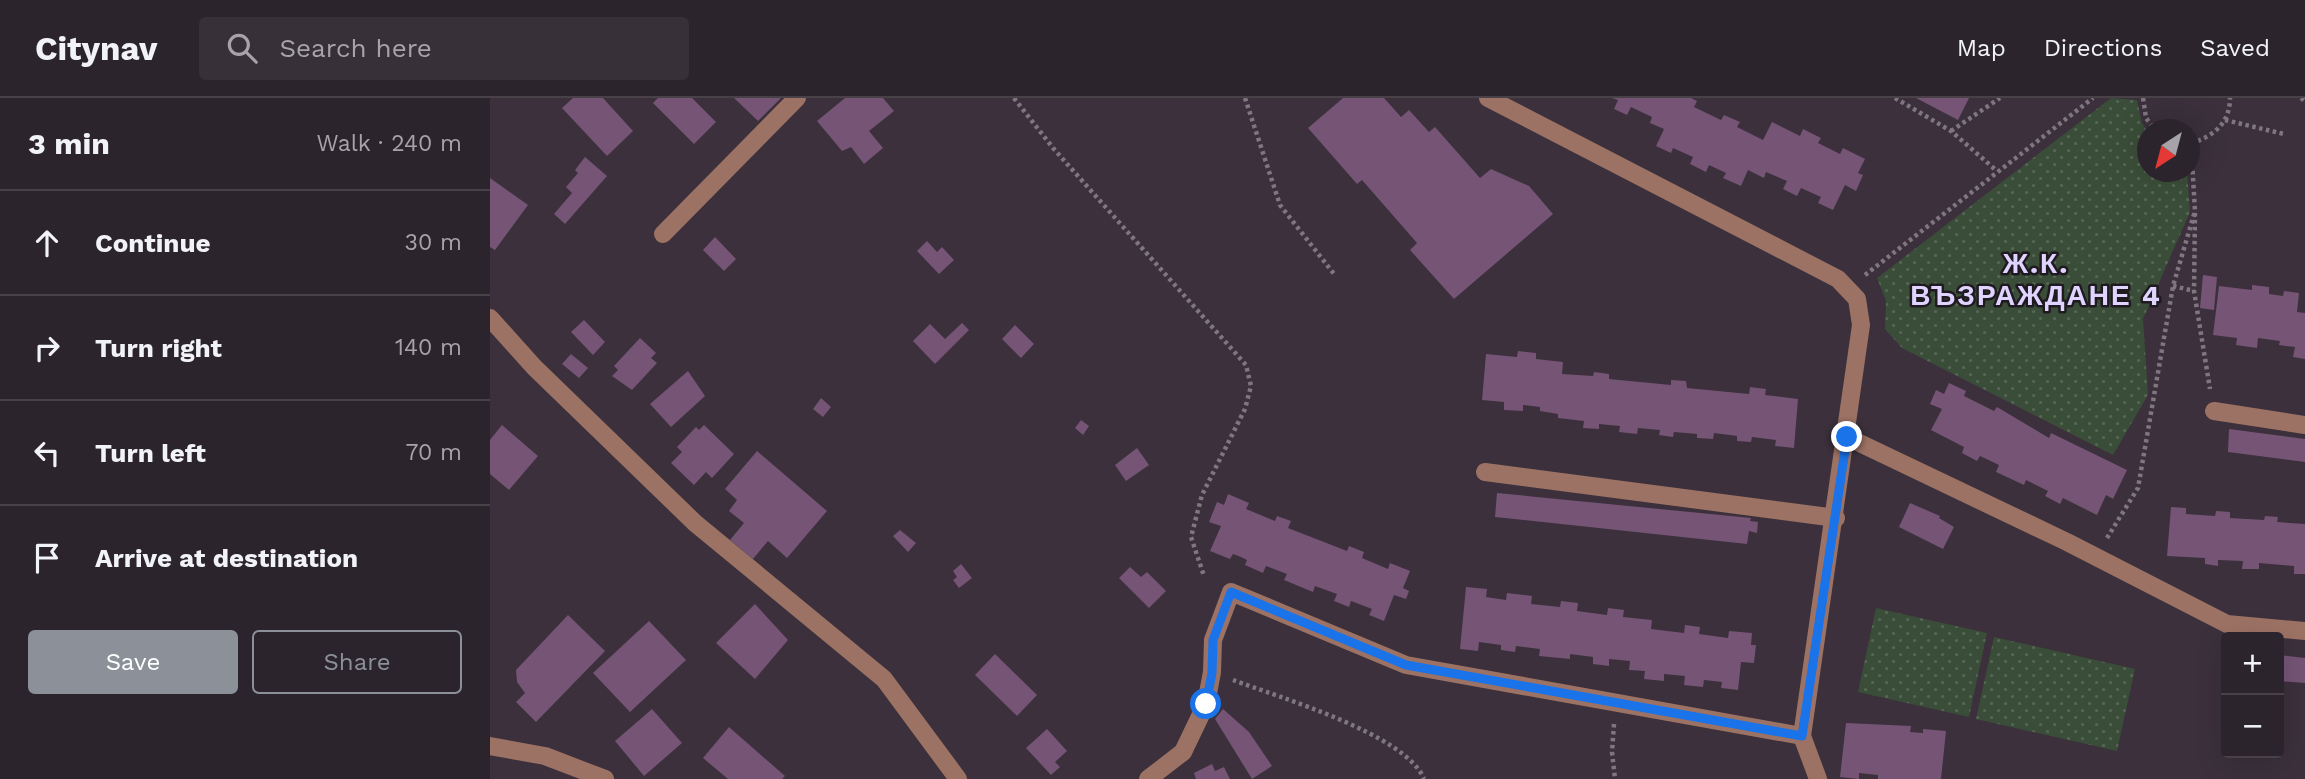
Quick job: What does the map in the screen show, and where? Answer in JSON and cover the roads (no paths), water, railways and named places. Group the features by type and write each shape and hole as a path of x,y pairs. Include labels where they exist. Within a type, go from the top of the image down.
{"street":[{"path":"663,234 797,98"},
{"path":"1488,98 1838,279 1857,299 1861,325 1847,437 1802,736 1818,779"},
{"path":"490,318 534,367 695,523 884,679 958,779"},
{"path":"2214,411 2305,425"},
{"path":"1847,437 2227,624 2305,631"},
{"path":"1485,472 1836,518"},
{"path":"1149,779 1183,752 1206,704 1212,673 1213,640 1231,592 1406,665 1802,736"},
{"path":"490,746 545,756 605,779"}],"district":[{"name":"Ж.К. ВЪЗРАЖДАНЕ 4","path":"2036,279"}]}
